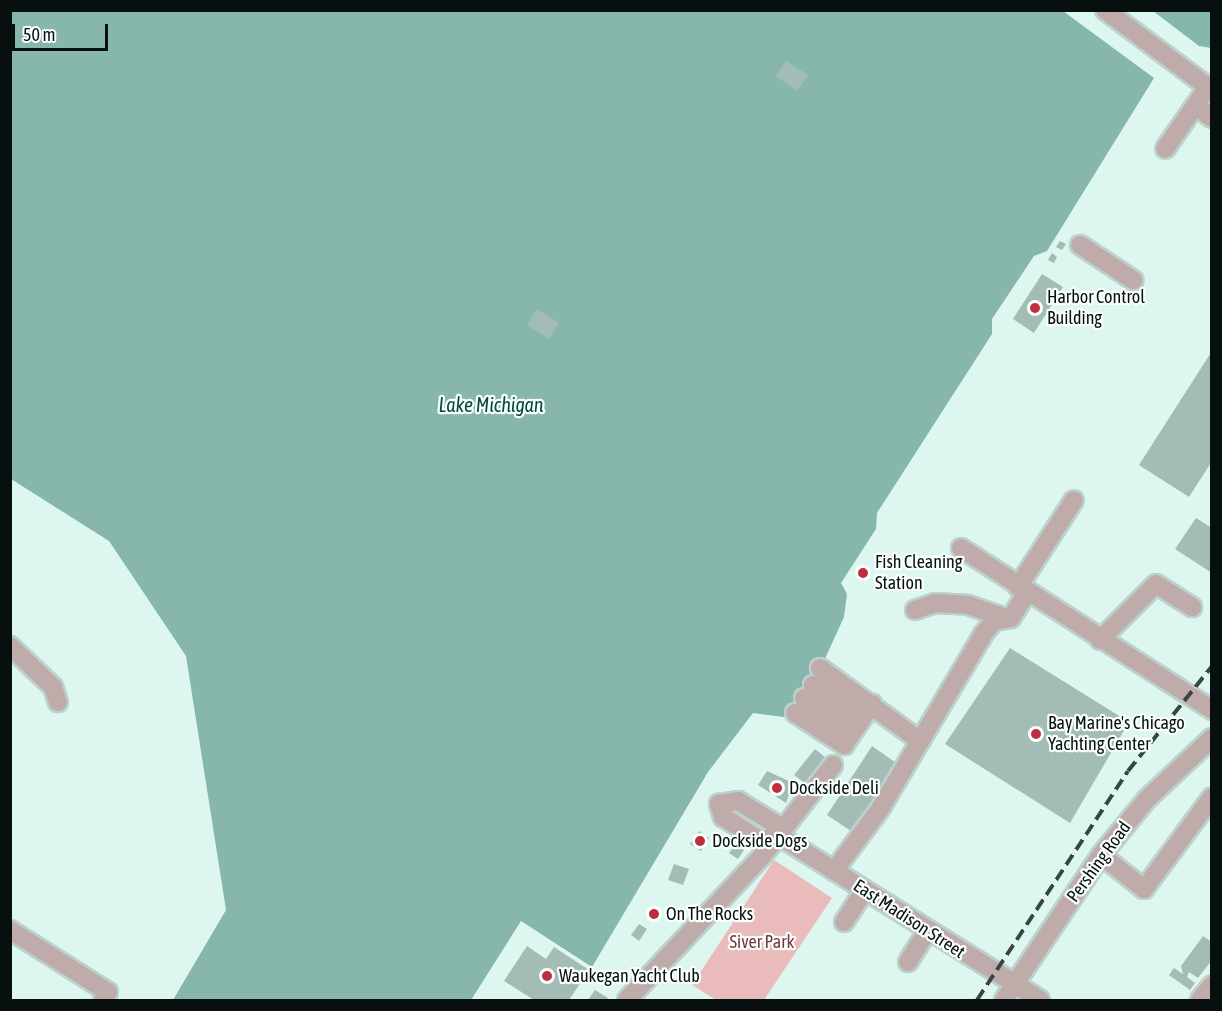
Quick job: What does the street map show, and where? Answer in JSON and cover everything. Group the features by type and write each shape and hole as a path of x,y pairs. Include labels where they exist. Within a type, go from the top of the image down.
{"street":[{"path":"1105,10 1208,87 1165,149"},
{"path":"1196,106 1212,118"},
{"path":"1080,245 1133,280"},
{"path":"915,610 935,603 968,605 1011,618 1022,590 1074,500"},
{"path":"1100,640 1156,584 1192,607"},
{"path":"1022,590 1212,710"},
{"path":"834,871 923,736 984,633 1003,617"},
{"path":"10,646 52,687 58,702"},
{"path":"863,717 844,745 808,691 863,717 923,736"},
{"name":"Pershing Road","path":"1004,1000 1101,855 1147,799 1210,743"},
{"path":"627,1000 779,836 834,765"},
{"path":"1101,855 1144,889 1212,797"},
{"name":"East Madison Street","path":"779,836 1040,1000"},
{"path":"844,922 865,890"},
{"path":"10,930 108,992 103,1000"},
{"path":"908,962 928,930"},
{"path":"1200,1000 1212,985"}],"green space":[{"name":"Siver Park","path":"774,860 832,898 764,1000 716,1000 692,985"}],"water":[{"name":"Lake Michigan","path":"10,11 1063,11 1154,78 1047,251 1034,256 992,319 992,334 877,513 876,529 841,583 847,594 844,617 813,685 791,718 753,713 708,772 592,967 521,921 471,1000 173,1000 226,910 186,656 109,541 11,479"},
{"path":"1153,11 1211,11 1211,48 1199,46"}],"building":[{"path":"786,61 808,75 797,91 776,76"},
{"path":"1060,241 1066,244 1062,250 1056,247"},
{"path":"1052,253 1057,257 1054,263 1048,260"},
{"name":"Harbor Control Building","path":"1042,274 1063,287 1034,333 1013,319"},
{"path":"537,309 559,323 549,339 527,325"},
{"path":"1212,351 1212,461 1189,497 1139,465"},
{"path":"1196,518 1212,528 1212,573 1175,549"},
{"name":"Fish Cleaning Station","path":"861,566 870,571 865,580 856,574"},
{"name":"Bay Marine's Chicago Yachting Center","path":"1010,648 1129,722 1070,823 945,744"},
{"path":"872,746 895,762 854,833 827,815"},
{"path":"815,749 826,758 806,784 794,775"},
{"name":"Dockside Deli","path":"767,771 793,783 786,803 758,785"},
{"name":"Dockside Dogs","path":"699,831 709,838 701,851 690,844"},
{"path":"735,845 744,850 738,859 729,853"},
{"path":"674,864 689,869 683,885 668,880"},
{"name":"On The Rocks","path":"652,906 662,913 655,922 646,916"},
{"path":"639,924 647,929 639,941 631,935"},
{"path":"1203,936 1212,942 1212,960 1198,978 1189,972 1187,977 1195,983 1190,990 1169,975 1174,968 1183,974 1181,966"},
{"name":"Waukegan Yacht Club","path":"527,946 546,959 554,947 589,970 569,1000 534,1000 504,981"},
{"path":"595,990 608,998 588,1000"}],"railway":[{"path":"977,1000 1128,771 1212,666"}],"place":[{"name":"Harbor Control Building","path":"1035,308"},
{"name":"Fish Cleaning Station","path":"863,573"},
{"name":"Bay Marine's Chicago Yachting Center","path":"1036,734"},
{"name":"Dockside Deli","path":"777,788"},
{"name":"Dockside Dogs","path":"700,841"},
{"name":"On The Rocks","path":"654,914"},
{"name":"Waukegan Yacht Club","path":"547,976"}]}
